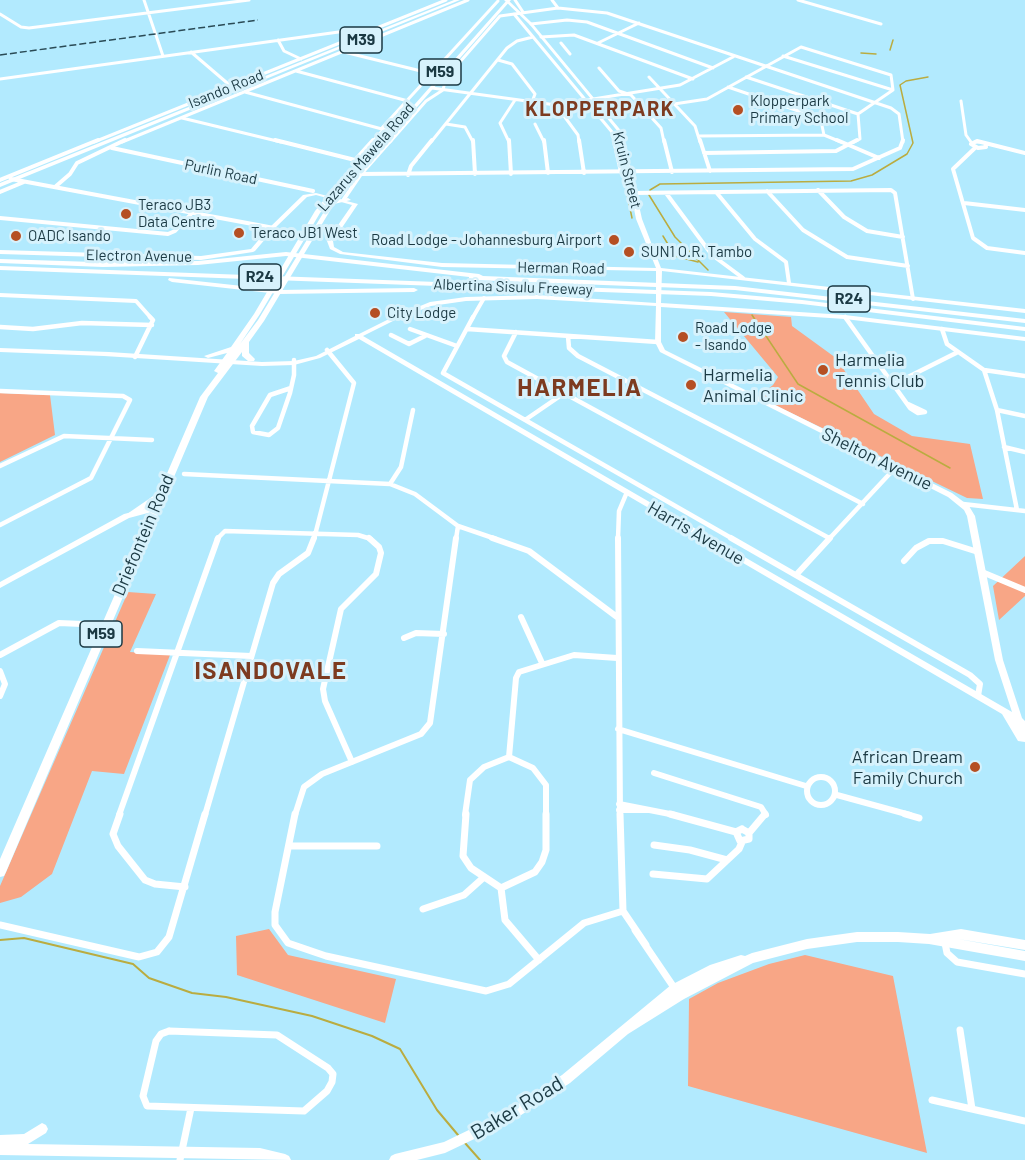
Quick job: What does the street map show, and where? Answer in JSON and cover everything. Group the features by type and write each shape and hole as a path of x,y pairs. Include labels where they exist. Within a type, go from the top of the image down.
{"highway":[{"path":"307,243 307,253 324,259"},
{"path":"97,264 324,259 504,279"},
{"name":"Albertina Sisulu Freeway","path":"0,261 504,279 647,288 804,294 1025,321"},
{"name":"Albertina Sisulu Freeway","path":"0,268 519,288 647,288"},
{"path":"72,271 254,291 276,288 519,288"},
{"name":"Albertina Sisulu Freeway","path":"672,289 1025,329"},
{"path":"254,291 261,294 265,301"}],"main road":[{"name":"Isando Road","path":"0,189 118,138 458,0"},
{"name":"Kruin Street","path":"507,0 531,24 620,132 642,230 659,270"},
{"name":"Lazarus Mawela Road","path":"386,130 432,88 507,0"},
{"name":"Lazarus Mawela Road","path":"229,360 246,342 293,259 386,130 507,0"},
{"path":"502,8 518,12"},
{"path":"420,95 432,88"},
{"path":"272,229 303,194 313,191"},
{"name":"Purlin Road","path":"313,191 337,198"},
{"path":"272,229 307,195 337,198"},
{"name":"Lazarus Mawela Road","path":"293,259 307,243 337,198"},
{"name":"Herman Road","path":"337,198 354,203 354,208 330,241 332,248 342,253 447,265 659,270 1025,311"},
{"name":"Electron Avenue","path":"0,252 168,258 212,256 247,249 258,244 272,229"},
{"path":"658,342 659,270"},
{"name":"Lazarus Mawela Road","path":"229,360 232,348 276,288"},
{"path":"136,355 294,361 327,351 430,304 484,298 537,297 845,317 1025,339"},
{"name":"Harris Avenue","path":"359,335 1021,721"},
{"path":"246,342 245,354 251,359"},
{"name":"Shelton Avenue","path":"658,342 663,351 672,358 963,504"},
{"path":"208,356 232,348"},
{"path":"0,350 294,361"},
{"name":"Driefontein Road","path":"0,872 204,397 229,360"},
{"path":"0,585 129,515 162,493"},
{"path":"963,504 971,516 999,660 1025,738"},
{"path":"129,515 157,508"},
{"path":"129,515 141,517 149,526"},
{"path":"995,706 1008,703 1009,691"},
{"path":"995,706 1010,720 1025,743"},
{"name":"Baker Road","path":"394,1160 450,1145 477,1134 555,1088 677,992 718,967 835,940 880,937 929,939 961,934 1025,945"},
{"name":"Baker Road","path":"929,939 1025,956"},
{"path":"0,1141 26,1140 42,1129"},
{"path":"0,1149 181,1156 260,1154 285,1160"}],"street":[{"path":"144,0 163,56"},
{"path":"0,14 21,27 29,28 249,0"},
{"name":"Isando Road","path":"0,179 446,0"},
{"name":"Isando Road","path":"55,187 70,174 77,163 180,118 343,52 374,36 468,0"},
{"path":"515,0 518,12"},
{"path":"552,0 558,8"},
{"path":"798,0 881,24"},
{"path":"180,118 355,160 386,130 408,100 498,1"},
{"path":"337,198 425,102 443,90 448,76 500,16 558,8 602,12 639,23 733,57 895,110 899,116 904,144 853,169 361,174"},
{"name":"Kruin Street","path":"518,12 533,38 612,133 621,172"},
{"path":"531,24 578,21 619,33 714,68"},
{"path":"598,43 639,23"},
{"path":"0,79 353,30 374,36"},
{"path":"541,37 570,34 693,79"},
{"path":"408,175 410,168 498,60 515,42 533,38"},
{"path":"278,40 285,51 301,58"},
{"path":"557,56 570,54 561,43"},
{"path":"675,104 705,100 797,48 891,74 893,90 858,114"},
{"path":"191,52 231,87 238,90 386,130"},
{"path":"343,52 433,74"},
{"path":"783,56 893,90"},
{"path":"432,88 556,105 661,90 693,79 733,57"},
{"path":"498,60 511,63 535,94 532,102"},
{"path":"599,68 619,91 631,95 661,128 672,172"},
{"path":"296,71 408,100"},
{"path":"649,77 695,126 710,171"},
{"path":"746,77 858,114"},
{"path":"728,87 816,117 821,121 824,135"},
{"path":"511,174 509,141 500,123 515,100"},
{"path":"961,101 966,131 976,147"},
{"path":"556,105 578,135 584,173"},
{"path":"704,153 835,151 861,138 858,114"},
{"path":"446,124 465,127 473,141 475,174"},
{"path":"535,124 544,139 548,173"},
{"path":"966,131 985,145"},
{"path":"699,136 824,135 879,158"},
{"path":"971,142 977,141"},
{"path":"1025,153 985,145 976,147 953,169 976,242 989,248 1025,252"},
{"name":"Purlin Road","path":"112,148 313,191"},
{"path":"6,178 272,229"},
{"path":"633,193 888,189 895,193 913,298"},
{"path":"819,190 844,218 867,231 903,237"},
{"path":"768,191 803,230 842,255 852,259 908,266"},
{"path":"716,192 755,239 786,262 789,283"},
{"path":"666,193 712,255 743,278"},
{"path":"964,203 1025,210"},
{"path":"0,218 165,235 174,232 192,213"},
{"path":"0,295 134,300 151,315 152,325 136,355"},
{"path":"484,298 442,370 445,375 970,675 980,684 978,696"},
{"path":"845,317 892,385 908,404"},
{"path":"0,327 33,329 82,322 152,325"},
{"path":"410,329 457,346"},
{"path":"466,329 658,342"},
{"path":"942,329 945,342 984,370 1025,376"},
{"path":"516,332 504,356 505,361 830,538"},
{"path":"391,335 409,344 425,336"},
{"path":"568,336 569,348 578,356 863,504"},
{"path":"0,925 139,957 158,952 169,938 274,580 281,572 308,553 316,533 354,383 327,351"},
{"path":"892,385 958,352"},
{"path":"291,388 279,390 270,395 252,426 253,432 266,435 276,431 291,388 294,361"},
{"path":"984,370 997,410 1017,510"},
{"path":"0,391 130,398 91,478 0,525"},
{"path":"525,420 563,394"},
{"path":"390,484 401,467 413,410"},
{"path":"997,410 1025,416"},
{"path":"0,466 64,436 152,440"},
{"path":"1004,447 1025,452"},
{"path":"796,575 895,468"},
{"path":"184,474 390,484 415,494 458,526 529,551 617,617"},
{"path":"627,492 619,511 617,617 619,807 623,911 677,992"},
{"path":"963,504 1025,511"},
{"path":"458,526 435,704 429,726 421,734 313,778 304,787 296,809 274,919 279,932 294,947 479,991 506,987 584,923 623,911"},
{"path":"185,887 155,884 145,880 118,846 113,834 216,540 228,530 362,535 381,550 376,574 341,609 323,689 325,700 352,762"},
{"path":"904,561 920,544 928,541 943,541 978,552"},
{"path":"982,572 1025,590"},
{"path":"520,617 542,663"},
{"path":"0,655 59,623 105,625"},
{"path":"404,638 416,633 444,634"},
{"path":"137,651 252,657"},
{"path":"509,757 516,675 523,669 574,655 617,658"},
{"path":"0,671 5,684 0,696"},
{"path":"618,729 806,786"},
{"path":"509,757 533,768 546,785 546,850 542,862 534,872 501,888 483,878 466,862 462,849 468,787 478,771 509,757"},
{"path":"654,773 761,807 766,815 748,833"},
{"path":"811,779 826,779 835,786 837,795 828,804 819,803 807,794 806,786 811,779"},
{"path":"837,795 919,818"},
{"path":"619,807 649,810 736,832 742,829 748,833 749,839 742,842"},
{"path":"736,832 736,838 742,842"},
{"path":"653,874 703,880 711,876 740,849 742,842"},
{"path":"654,845 690,850 727,860"},
{"path":"289,846 377,846"},
{"path":"423,909 464,895 483,878"},
{"path":"501,888 506,920 539,960"},
{"path":"945,943 949,957 957,962 1025,974"},
{"path":"960,1029 972,1108"},
{"path":"165,1032 274,1034 328,1068 333,1074 327,1091 304,1111 191,1108 151,1106 143,1101 156,1041 165,1032"},
{"path":"932,1100 1025,1121"},
{"path":"181,1156 191,1108"}],"shaded area":[{"path":"724,312 791,317 792,326 836,358 874,414 912,436 970,444 983,499 967,498 758,397 773,385 778,377"},
{"path":"0,393 50,395 55,435 0,462"},
{"path":"1025,556 1025,596 999,620 993,586"},
{"path":"128,592 156,594 130,652 170,655 124,774 92,771 52,874 21,897 0,903 0,886"},
{"path":"269,929 288,955 396,979 385,1023 237,975 236,936"},
{"path":"805,955 893,976 927,1153 688,1086 689,999 718,983 769,964"}],"waterway":[{"path":"890,50 893,40"},
{"path":"861,53 876,54"},
{"path":"650,190 660,184 851,181 872,175 907,154 913,143 900,85 906,81 928,77"},
{"path":"627,194 632,218"},
{"path":"649,195 675,237 708,270"},
{"path":"663,236 675,256 698,262"},
{"path":"752,315 798,384 950,468"},
{"path":"0,940 24,938 133,964 149,978 192,993 226,997 312,1016 372,1036 400,1049 437,1110 458,1135"},
{"path":"465,1143 480,1160"}],"railway":[{"path":"0,55 258,20"}],"place":[{"name":"Klopperpark Primary School","path":"738,110"},
{"name":"Teraco JB3 Data Centre","path":"126,214"},
{"name":"Teraco JB1 West","path":"239,233"},
{"name":"OADC Isando","path":"16,236"},
{"name":"Road Lodge - Johannesburg Airport","path":"614,240"},
{"name":"SUN1 O.R. Tambo","path":"629,252"},
{"name":"City Lodge","path":"375,313"},
{"name":"Road Lodge - Isando","path":"683,337"},
{"name":"Harmelia Tennis Club","path":"823,370"},
{"name":"Harmelia Animal Clinic","path":"691,385"},
{"name":"African Dream Family Church","path":"975,767"}],"district":[{"name":"KLOPPERPARK","path":"600,109"},
{"name":"HARMELIA","path":"580,388"},
{"name":"ISANDOVALE","path":"271,671"}]}
